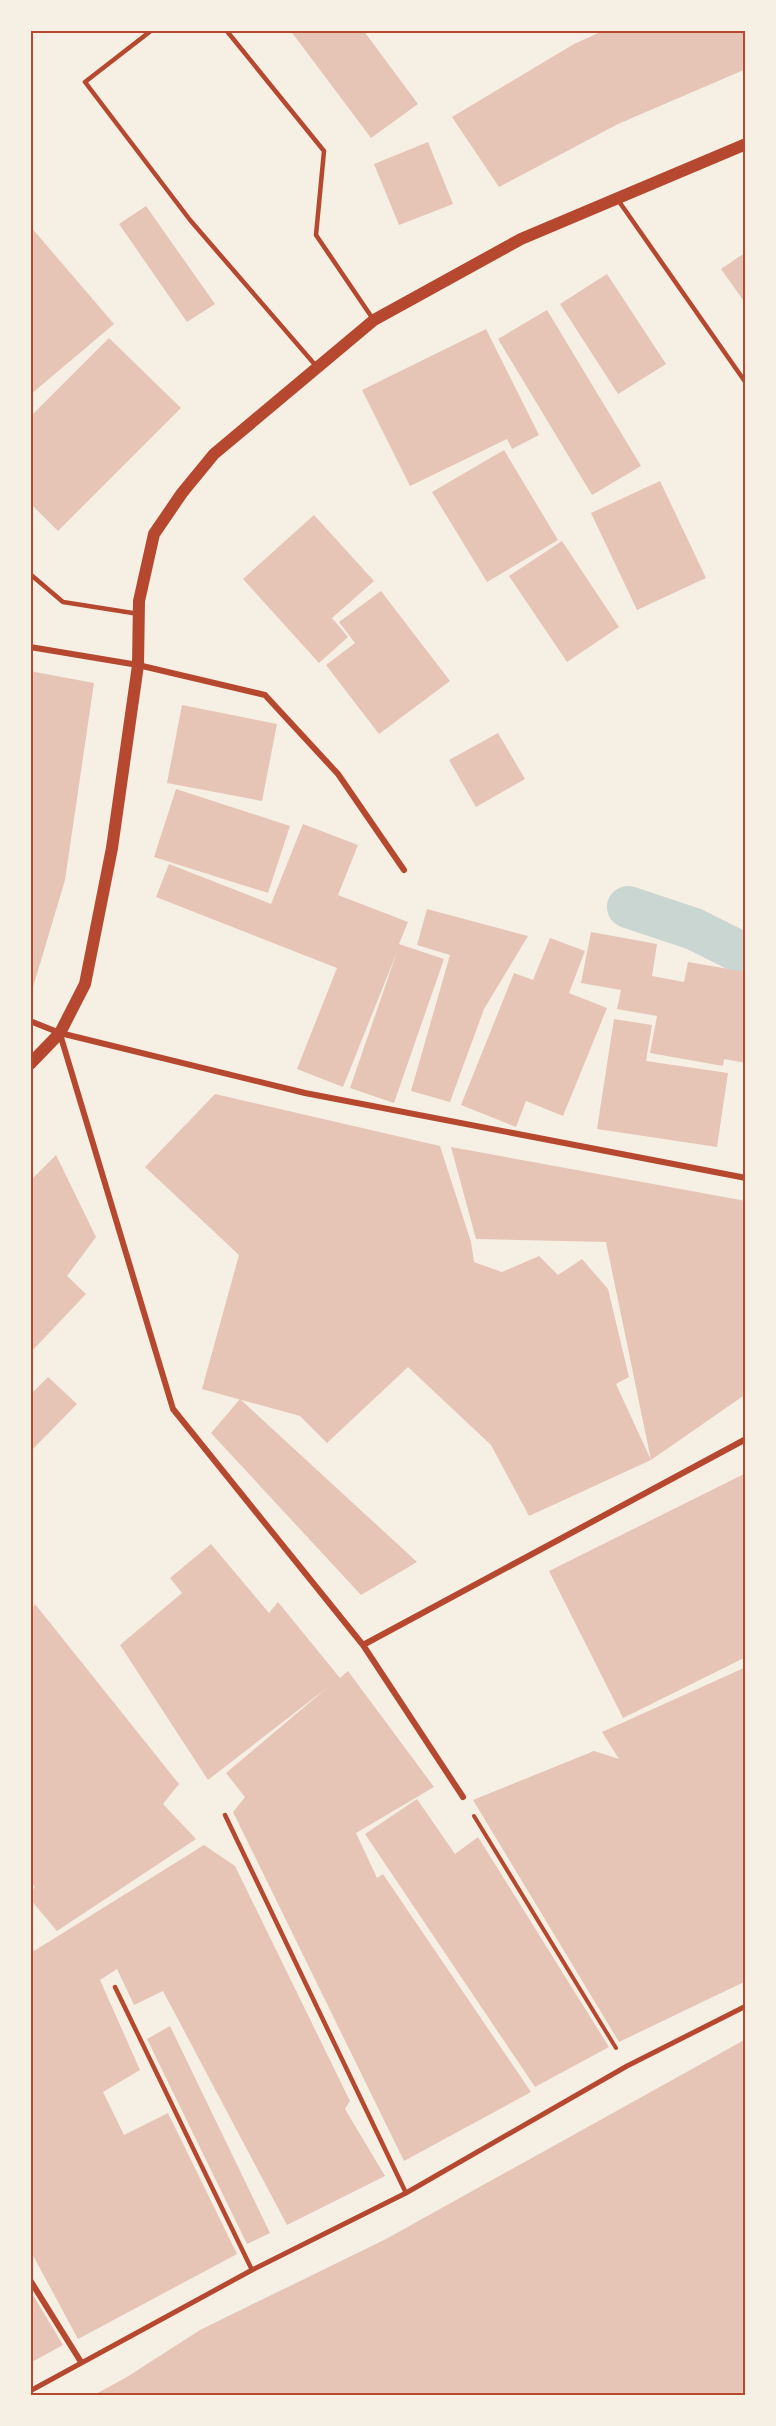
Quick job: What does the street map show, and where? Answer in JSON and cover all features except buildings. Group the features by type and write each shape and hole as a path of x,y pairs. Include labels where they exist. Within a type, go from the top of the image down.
{"main road":[{"path":"30,1064 60,1033 85,984 112,848 138,665 139,601 154,534 182,493 214,454 374,320 521,239 746,144"}],"street":[{"path":"30,647 138,665 265,695 338,774 404,870"},
{"path":"30,1021 60,1033 305,1093 746,1178"},
{"path":"60,1033 173,1409 363,1645 463,1797"},
{"path":"363,1645 746,1439"},
{"path":"30,2391 81,2361 252,2270 406,2193 627,2066 746,2006"},
{"path":"30,2280 81,2361"}],"lane":[{"path":"152,30 85,82 190,220 317,366"},
{"path":"226,30 324,151 316,235 374,320"},
{"path":"616,198 746,383"},
{"path":"30,574 63,602 138,614"},
{"path":"225,1815 406,2193"},
{"path":"115,1987 252,2270"}],"path":[{"path":"463,1797 627,2066"}],"waterway":[{"path":"628,907 694,929 746,955"}]}
